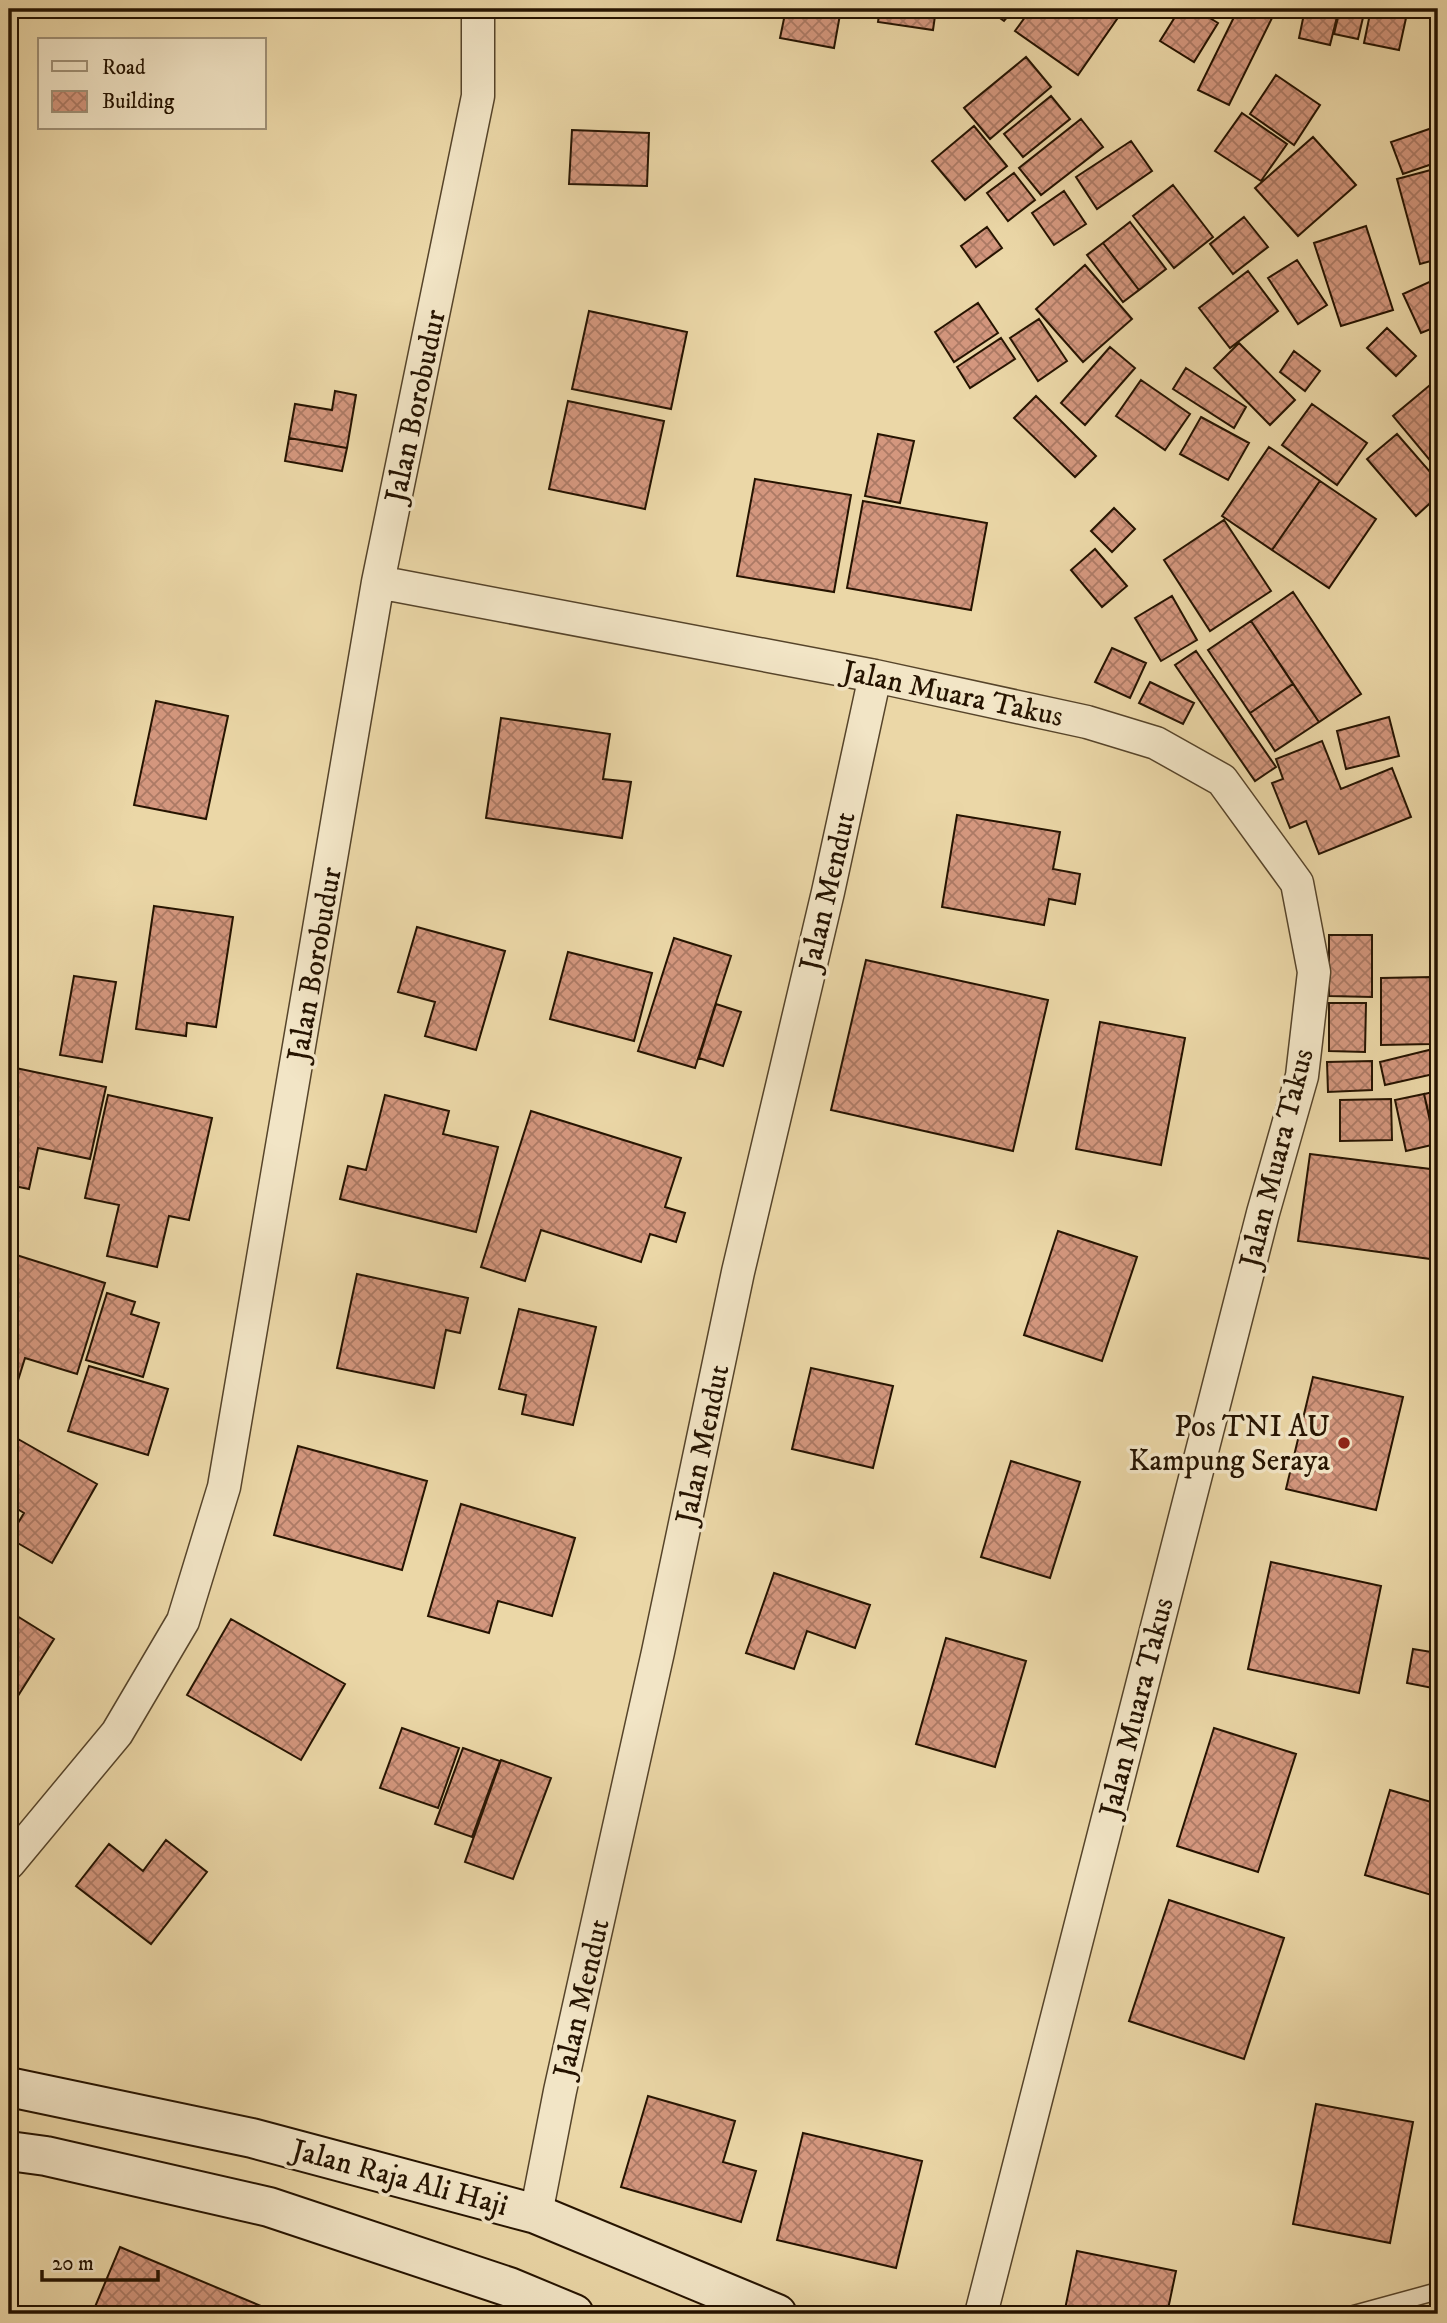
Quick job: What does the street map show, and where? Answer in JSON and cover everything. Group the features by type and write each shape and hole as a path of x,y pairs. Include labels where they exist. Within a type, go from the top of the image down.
{"main road":[{"name":"Jalan Raja Ali Haji","path":"9,2087 252,2138 536,2214 777,2314"},
{"path":"9,2151 46,2156 269,2207 509,2287 574,2314"}],"street":[{"name":"Jalan Borobudur","path":"9,1863 117,1733 183,1620 224,1487 378,582 478,96 478,9"},
{"name":"Jalan Muara Takus","path":"378,582 875,676 1087,722 1156,743 1222,780 1297,883 1314,972 1302,1076 1263,1213 981,2314"},
{"name":"Jalan Mendut","path":"536,2214 560,2091 658,1652 738,1272 875,676"}],"lane":[{"path":"1354,2314 1438,2291"}],"building":[{"path":"786,9 841,9 834,48 780,38"},
{"path":"880,9 936,9 933,30 878,22"},
{"path":"987,9 1014,9 1004,21"},
{"path":"1031,9 1124,9 1078,75 1015,31"},
{"path":"1180,9 1195,9 1218,23 1194,62 1160,41"},
{"path":"1238,9 1257,9 1273,16 1229,105 1198,90"},
{"path":"1305,9 1339,9 1330,45 1299,38"},
{"path":"1340,9 1365,9 1358,39 1334,34"},
{"path":"1371,9 1408,9 1399,50 1364,43"},
{"path":"1026,57 1051,87 990,139 964,108"},
{"path":"1276,75 1320,105 1294,145 1250,114"},
{"path":"1051,96 1070,119 1023,157 1004,134"},
{"path":"1242,113 1287,144 1261,181 1215,151"},
{"path":"1081,119 1103,147 1041,195 1019,168"},
{"path":"974,126 1007,166 965,200 932,161"},
{"path":"1438,126 1438,162 1403,174 1391,142"},
{"path":"572,130 649,133 647,186 569,184"},
{"path":"1313,137 1356,185 1298,236 1255,188"},
{"path":"1131,141 1152,171 1097,209 1076,177"},
{"path":"1438,168 1438,259 1420,264 1397,179"},
{"path":"1014,173 1035,200 1008,221 987,193"},
{"path":"1173,185 1213,237 1174,268 1133,216"},
{"path":"1064,191 1086,224 1054,245 1032,213"},
{"path":"1244,217 1268,247 1233,274 1210,244"},
{"path":"1130,222 1166,269 1139,290 1103,243"},
{"path":"1366,226 1393,310 1341,326 1314,243"},
{"path":"987,227 1002,248 976,267 961,246"},
{"path":"1103,243 1139,290 1123,302 1087,255"},
{"path":"1297,260 1327,305 1298,324 1268,278"},
{"path":"1085,265 1132,319 1083,362 1036,309"},
{"path":"1248,271 1278,311 1230,348 1199,308"},
{"path":"1438,278 1438,326 1421,333 1403,294"},
{"path":"978,303 998,333 954,362 935,332"},
{"path":"589,311 687,332 671,409 572,389"},
{"path":"1039,319 1067,361 1038,381 1010,338"},
{"path":"1387,328 1416,356 1396,376 1367,348"},
{"path":"1001,338 1015,359 970,388 957,367"},
{"path":"1239,343 1295,400 1270,425 1214,368"},
{"path":"1110,347 1135,368 1085,425 1061,403"},
{"path":"1294,351 1320,371 1305,391 1280,372"},
{"path":"1186,368 1246,407 1234,428 1173,389"},
{"path":"1141,380 1190,414 1165,450 1116,416"},
{"path":"1436,380 1438,382 1438,470 1393,416"},
{"path":"335,391 356,395 347,448 289,438 295,404 332,410"},
{"path":"1036,396 1096,456 1075,477 1014,418"},
{"path":"568,401 664,421 645,509 549,489"},
{"path":"1312,404 1367,443 1337,485 1282,445"},
{"path":"1201,417 1249,443 1228,480 1180,454"},
{"path":"878,434 914,441 900,503 865,496"},
{"path":"1397,434 1438,481 1438,496 1416,516 1367,459"},
{"path":"289,438 347,448 342,471 285,461"},
{"path":"1269,447 1320,481 1272,550 1222,516"},
{"path":"755,479 851,495 834,592 737,576"},
{"path":"1320,481 1376,519 1329,588 1272,550"},
{"path":"863,501 987,523 971,610 847,588"},
{"path":"1114,508 1135,529 1112,552 1091,531"},
{"path":"1224,520 1271,591 1210,631 1164,560"},
{"path":"1095,549 1127,586 1102,607 1071,570"},
{"path":"1293,592 1361,694 1319,722 1251,621"},
{"path":"1172,596 1197,640 1161,661 1135,618"},
{"path":"1251,621 1293,684 1250,713 1208,650"},
{"path":"1112,648 1146,663 1130,698 1095,682"},
{"path":"1196,651 1276,767 1255,781 1175,665"},
{"path":"1150,682 1194,703 1183,724 1139,703"},
{"path":"1293,684 1319,722 1275,751 1250,713"},
{"path":"156,701 228,716 206,819 134,805"},
{"path":"1389,717 1399,756 1346,769 1337,731"},
{"path":"501,718 610,734 603,779 631,782 622,838 486,818"},
{"path":"1322,741 1341,789 1392,768 1411,817 1319,854 1306,821 1290,828 1272,783 1283,779 1276,759"},
{"path":"957,815 1060,832 1053,869 1080,874 1075,904 1049,899 1044,925 942,907"},
{"path":"154,906 233,917 216,1027 187,1023 186,1036 136,1029"},
{"path":"417,927 505,951 476,1050 425,1036 435,1002 398,992"},
{"path":"1329,935 1372,935 1372,997 1329,996"},
{"path":"674,938 731,956 695,1068 638,1051"},
{"path":"568,952 652,973 634,1041 550,1019"},
{"path":"866,960 1048,1000 1013,1151 831,1110"},
{"path":"74,976 116,982 102,1062 60,1055"},
{"path":"1431,977 1431,1044 1381,1045 1381,978"},
{"path":"1329,1003 1366,1003 1365,1052 1329,1051"},
{"path":"716,1004 741,1012 723,1066 699,1058"},
{"path":"1100,1022 1185,1038 1161,1165 1076,1149"},
{"path":"1433,1049 1438,1073 1385,1085 1380,1062"},
{"path":"1372,1061 1372,1090 1328,1092 1327,1062"},
{"path":"11,1067 106,1087 90,1159 38,1148 29,1189 9,1185"},
{"path":"1438,1091 1438,1157 1424,1094"},
{"path":"1424,1094 1436,1144 1406,1151 1395,1100"},
{"path":"108,1095 212,1118 189,1220 169,1216 157,1267 107,1256 119,1205 85,1198"},
{"path":"385,1095 449,1111 443,1134 498,1147 476,1232 340,1199 348,1166 366,1170"},
{"path":"1391,1099 1392,1140 1340,1141 1340,1100"},
{"path":"531,1111 681,1158 665,1207 685,1213 676,1242 650,1234 641,1262 541,1230 525,1281 481,1267"},
{"path":"1310,1154 1438,1170 1438,1260 1298,1241"},
{"path":"1058,1231 1137,1257 1102,1361 1024,1335"},
{"path":"10,1253 105,1283 77,1374 25,1358 15,1390 9,1388"},
{"path":"357,1274 468,1298 460,1333 446,1330 434,1388 337,1368"},
{"path":"107,1293 135,1302 131,1314 159,1323 143,1377 86,1360"},
{"path":"519,1309 596,1327 573,1425 522,1414 526,1395 499,1389"},
{"path":"89,1366 168,1389 148,1455 68,1431"},
{"path":"811,1368 893,1386 873,1468 792,1449"},
{"name":"Pos TNI AU Kampung Seraya","path":"1313,1377 1403,1397 1376,1510 1286,1489"},
{"path":"18,1439 97,1484 52,1563 9,1538 24,1513 9,1504 9,1455"},
{"path":"298,1446 427,1481 402,1570 274,1535"},
{"path":"1011,1461 1080,1482 1050,1578 981,1557"},
{"path":"461,1504 575,1538 552,1616 498,1601 489,1633 428,1616"},
{"path":"1271,1562 1381,1586 1359,1693 1248,1669"},
{"path":"774,1573 870,1605 855,1648 807,1631 794,1669 746,1653"},
{"path":"9,1611 54,1639 9,1710"},
{"path":"231,1619 345,1684 301,1760 187,1695"},
{"path":"946,1638 1026,1661 995,1767 916,1744"},
{"path":"1413,1649 1438,1653 1438,1689 1407,1683"},
{"path":"402,1728 459,1748 438,1808 380,1788"},
{"path":"1214,1728 1296,1754 1258,1872 1177,1846"},
{"path":"463,1748 500,1761 472,1837 435,1824"},
{"path":"501,1760 551,1778 513,1879 465,1862"},
{"path":"1390,1790 1438,1804 1438,1897 1365,1875"},
{"path":"166,1840 207,1872 151,1944 76,1886 109,1844 143,1871"},
{"path":"1169,1900 1284,1938 1244,2059 1129,2021"},
{"path":"648,2096 735,2121 723,2162 756,2171 741,2222 621,2187"},
{"path":"1316,2104 1413,2122 1390,2243 1293,2224"},
{"path":"803,2133 922,2161 896,2268 777,2240"},
{"path":"120,2247 280,2314 92,2314"},
{"path":"1077,2251 1176,2271 1167,2314 1064,2314"}],"place":[{"name":"Pos TNI AU Kampung Seraya","path":"1344,1443"}]}
